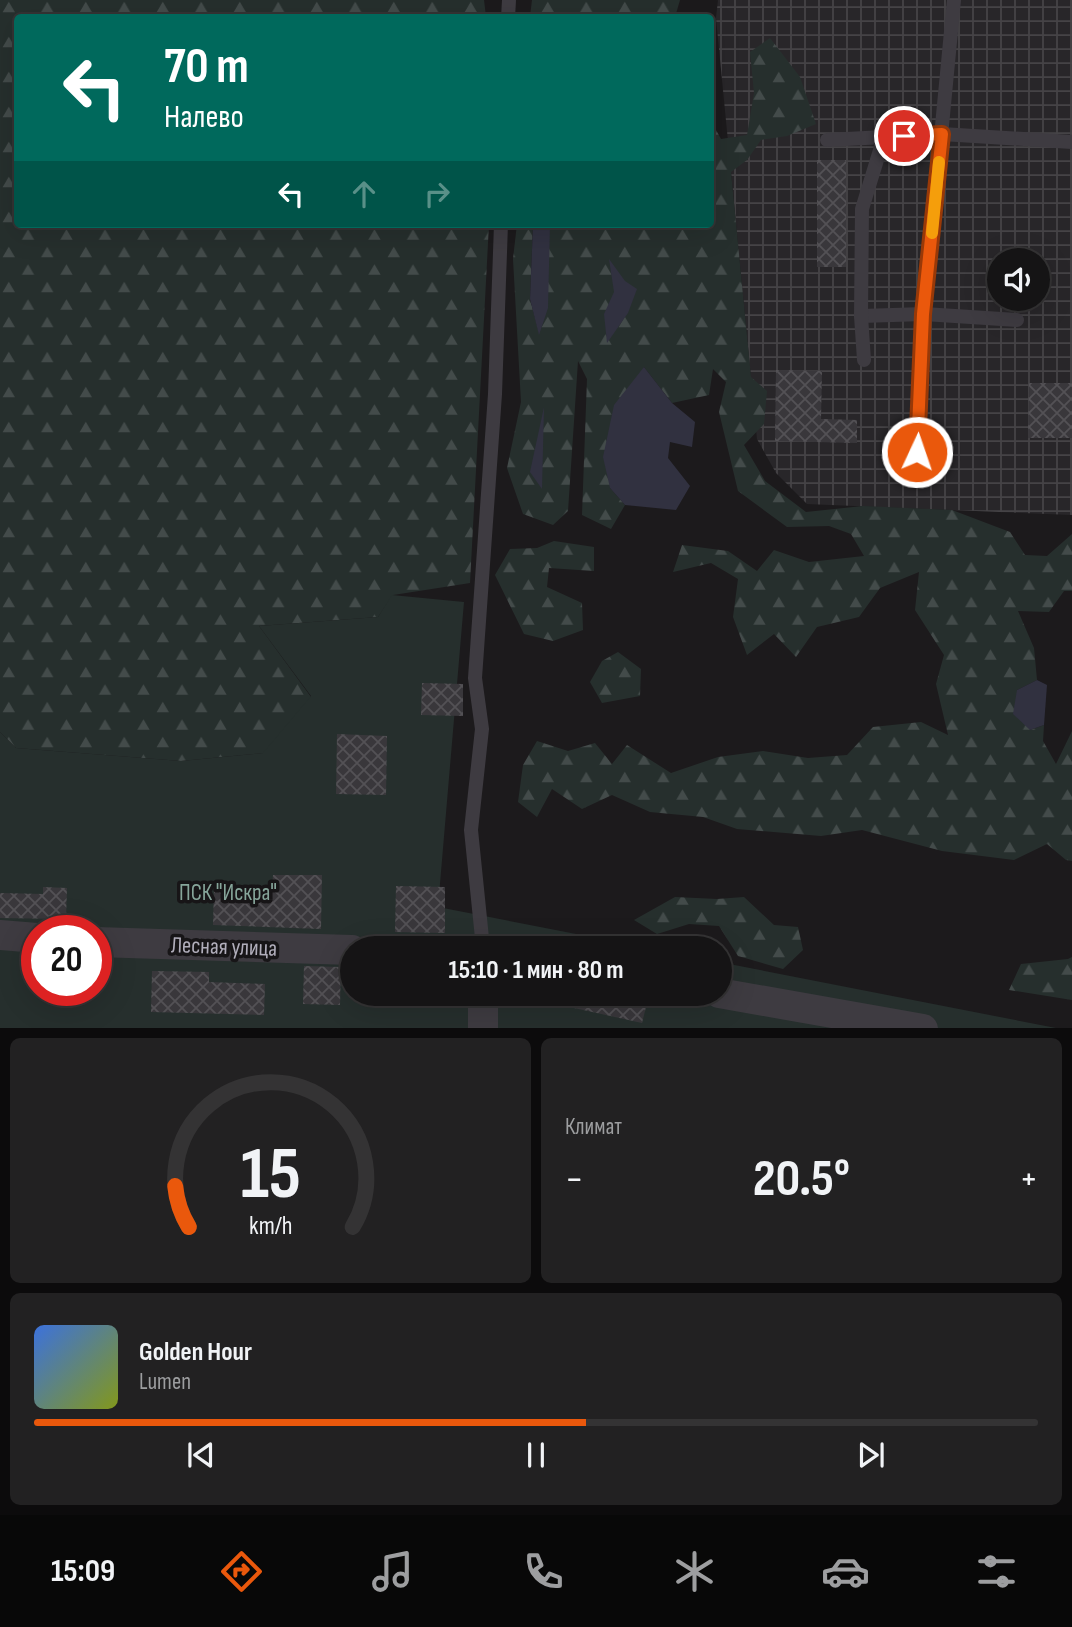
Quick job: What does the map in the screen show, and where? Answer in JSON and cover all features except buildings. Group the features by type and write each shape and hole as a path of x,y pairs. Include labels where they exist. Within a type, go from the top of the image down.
{"street":[{"path":"0,935 21,937"},
{"name":"Лесная улица","path":"112,942 340,950"},
{"path":"732,995 923,1028"},
{"path":"483,1006 483,1028"}],"lane":[{"path":"917,452 923,314 954,0"},
{"path":"827,140 942,134 1072,142"},
{"path":"864,360 862,209 884,137"},
{"path":"482,936 471,830 482,729 475,678 495,394 501,228"},
{"path":"862,316 923,314 1017,320"}],"shaded area":[{"path":"718,0 1072,0 1072,515 807,504 776,473 757,439 716,18"}],"green space":[{"path":"0,0 484,0 486,14 14,14 14,228 489,228 470,583 393,595 378,617 259,626 311,697 264,753 181,761 16,748 0,732"},
{"path":"532,0 680,0 676,14 530,14"},
{"path":"770,38 800,77 816,124 787,136 761,140 747,160 731,172 751,377 767,391 764,424 744,445 765,481 806,512 863,506 952,510 1010,532 1025,555 1047,556 1072,534 1072,591 1064,591 1049,612 1018,611 1034,648 1037,680 1017,690 1030,730 1044,725 1043,741 1056,764 1072,731 1072,861 1066,860 1047,844 1014,860 942,851 862,830 821,836 737,829 703,817 650,812 612,795 582,809 552,789 537,817 518,802 523,765 537,741 568,751 595,743 612,764 627,745 671,773 718,757 763,751 808,758 847,755 873,727 921,722 948,735 936,684 944,655 915,610 919,572 880,588 859,617 817,627 796,657 774,634 747,655 733,617 738,579 711,563 673,572 682,545 728,551 757,571 774,550 809,562 864,556 851,534 829,526 787,527 738,491 719,412 726,382 713,369 709,395 672,403 644,367 610,488 625,505 611,529 582,515 587,379 578,361 568,511 553,525 523,514 507,468 521,402 513,259 517,228 533,228 530,299 539,333 550,228 714,228 714,126 721,139 747,135 754,93 750,52"},
{"path":"554,541 594,547 594,571 549,568 547,587 582,603 583,630 553,641 524,634 495,575 510,549 537,548"},
{"name":"ПСК \"Искра\"","path":"392,595 464,602 438,907 587,936 340,936 340,1006 732,1006 732,965 1056,1028 0,1028 0,732 16,748 181,761 263,753 311,696 259,626 378,617"},
{"path":"618,652 641,669 640,696 602,703 590,682 602,661"},
{"path":"675,897 744,897 774,925 798,927 803,950 783,969 738,956 732,947 732,936 725,936 719,926 689,924 657,934 634,920"},
{"path":"1072,957 1072,1000 1009,990 1021,964"}],"water":[{"path":"533,228 550,228 548,308 539,335 530,299"},
{"path":"609,259 625,281 637,289 628,313 607,343 604,314 614,292"},
{"path":"644,367 672,403 695,422 692,447 670,442 668,458 690,486 676,510 625,505 610,488 603,457 614,405"},
{"path":"544,407 542,489 530,472"},
{"path":"1037,680 1047,685 1044,725 1030,730 1013,714 1017,690"}],"slow traffic":[{"path":"932,233 939,162"}],"route":[{"path":"904,136 942,134 923,314 917,452"}]}
